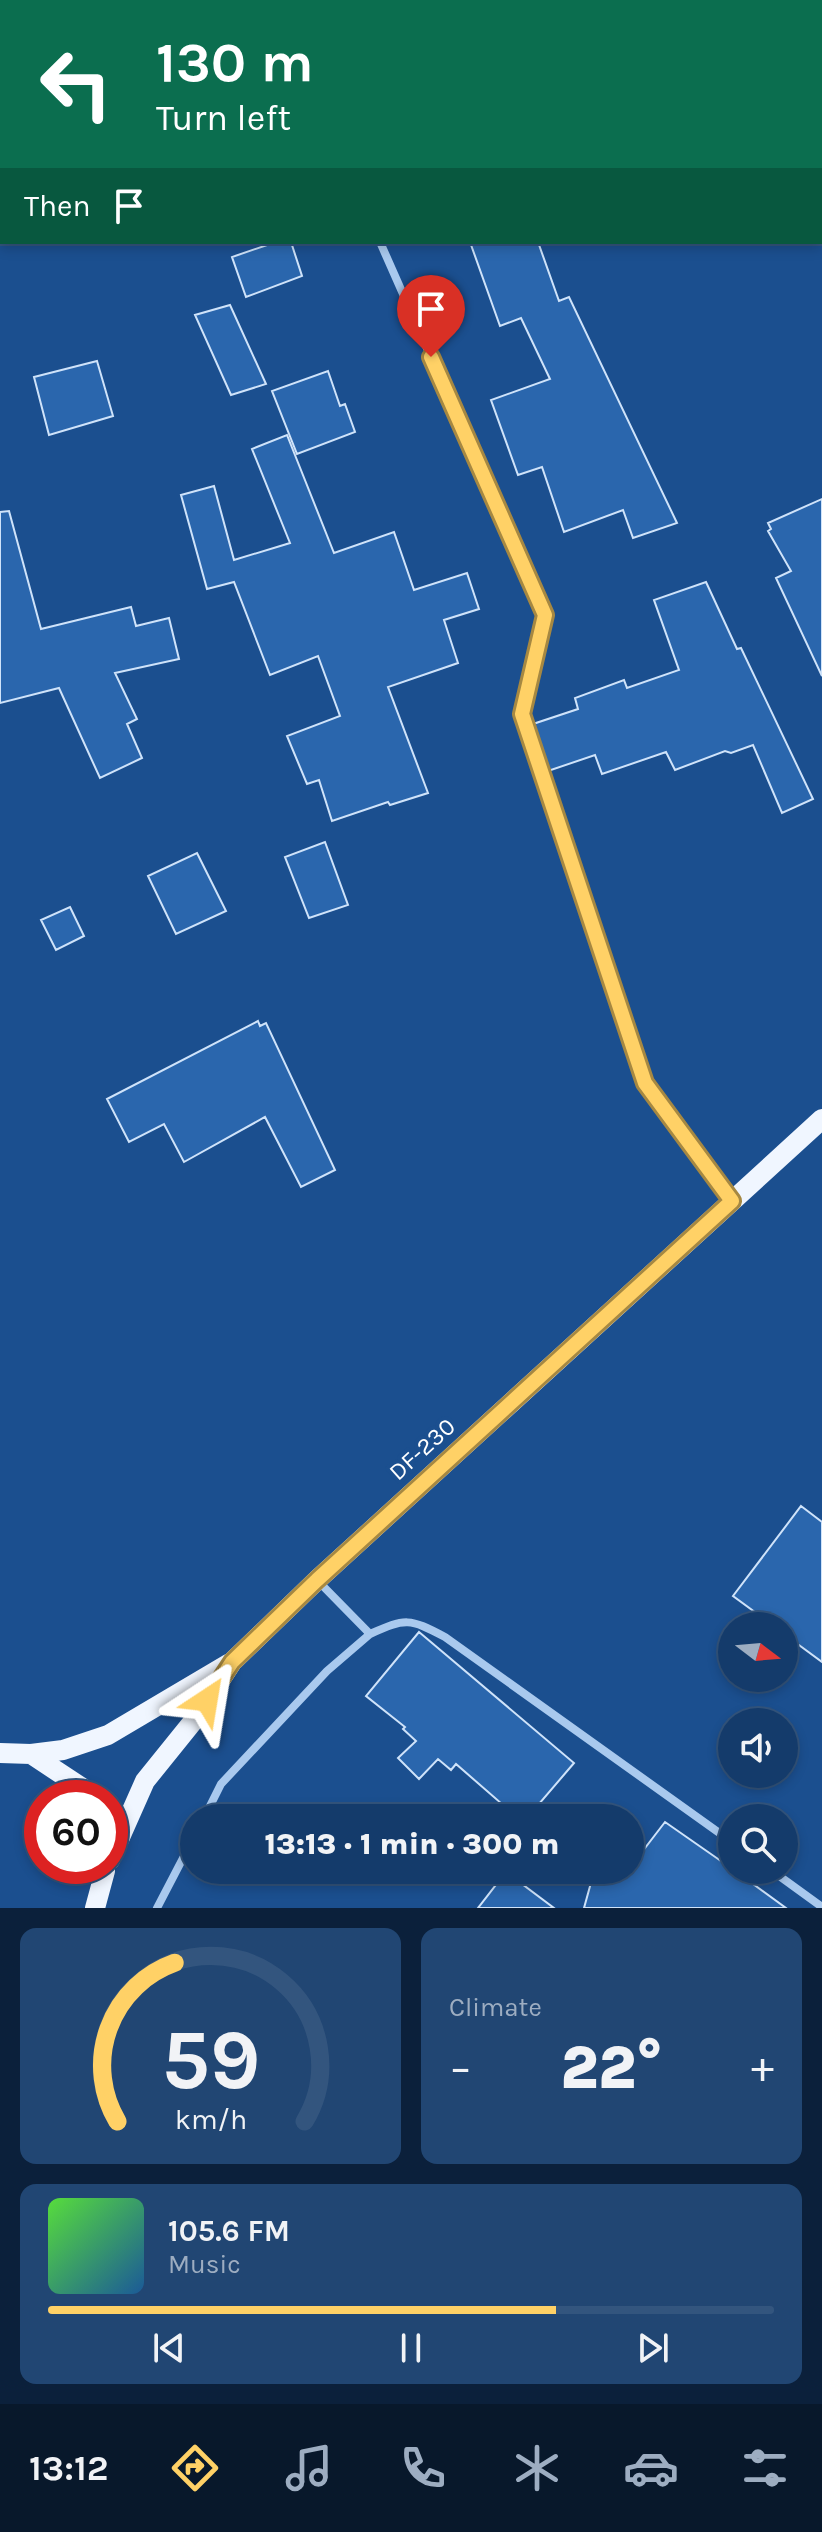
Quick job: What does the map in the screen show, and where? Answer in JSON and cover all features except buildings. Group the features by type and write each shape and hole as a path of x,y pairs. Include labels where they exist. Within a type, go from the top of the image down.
{"main road":[{"name":"DF-230","path":"128,1819 145,1781 195,1719 232,1662 317,1580 822,1119"},
{"name":"DF-230","path":"0,1753 31,1754 63,1750 108,1735 232,1662"},
{"path":"31,1754 70,1780"},
{"name":"DF-230","path":"95,1908 102,1884"}],"street":[{"path":"381,244 545,615 522,714 645,1083 732,1201"},
{"path":"317,1580 370,1634"},
{"path":"211,1804 221,1784 327,1671 370,1634 399,1621 419,1623 445,1637 718,1832"},
{"path":"157,1908 180,1864"},
{"path":"790,1884 822,1907"}],"route":[{"path":"207,1700 232,1662 317,1580 732,1201 645,1083 522,714 545,615 431,357"}]}
